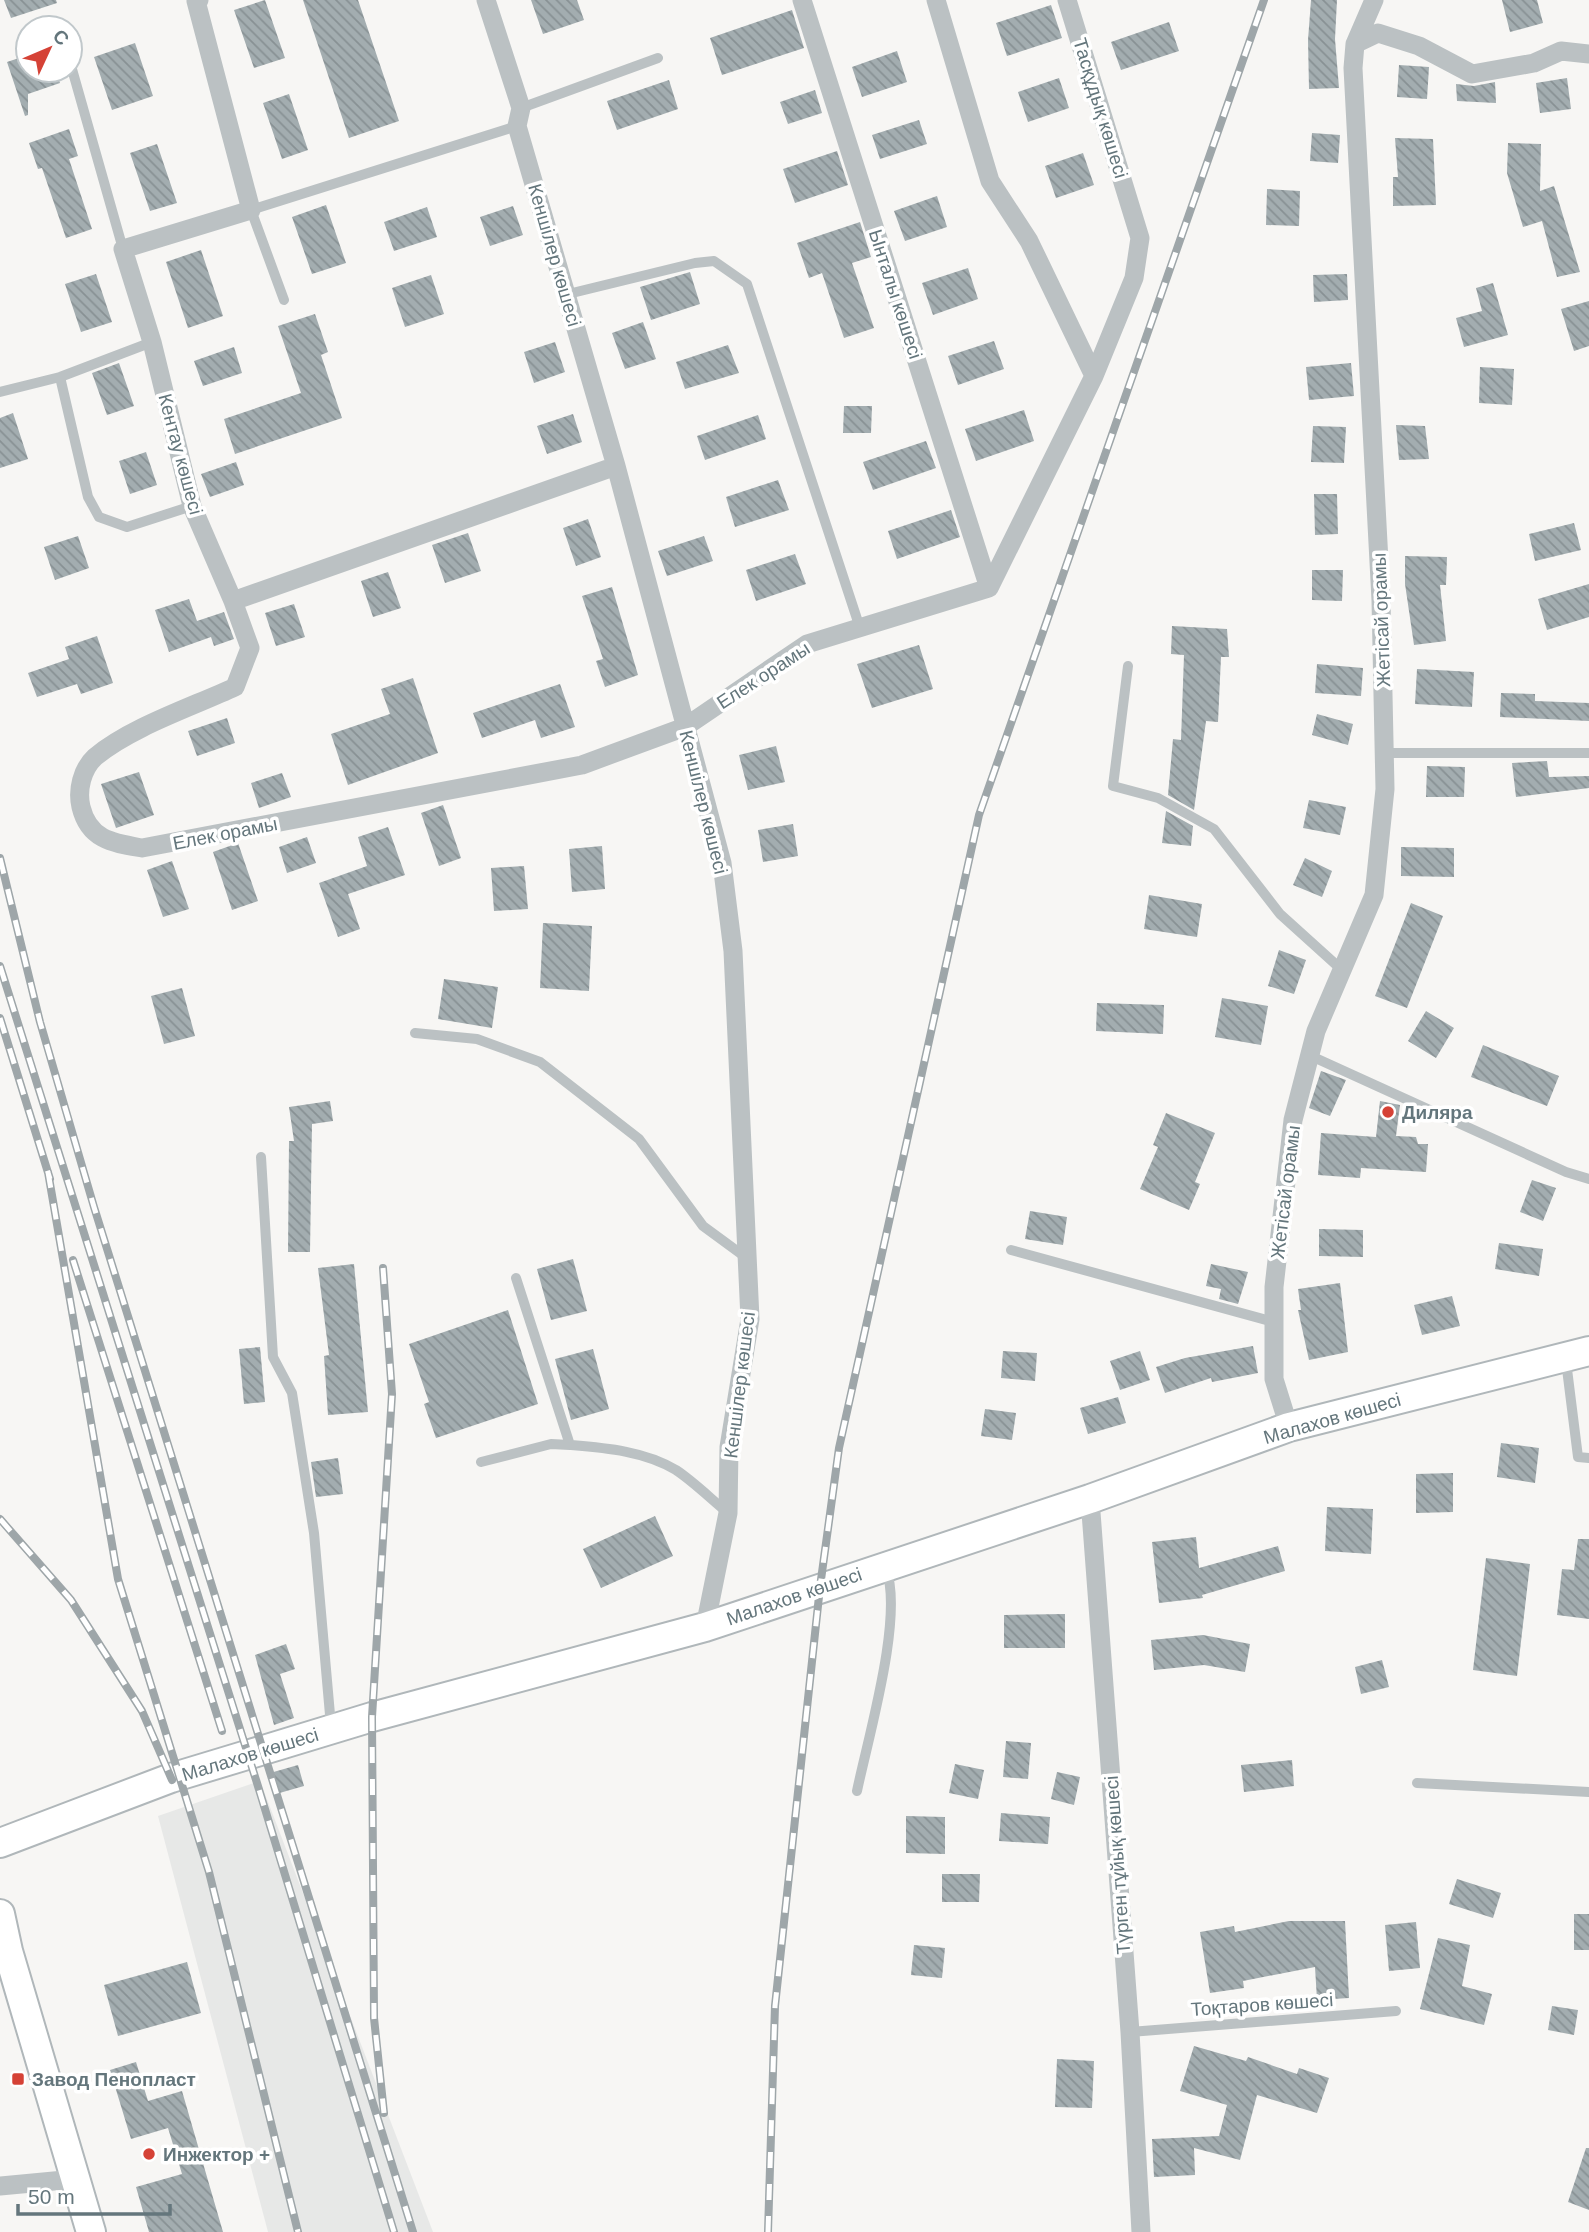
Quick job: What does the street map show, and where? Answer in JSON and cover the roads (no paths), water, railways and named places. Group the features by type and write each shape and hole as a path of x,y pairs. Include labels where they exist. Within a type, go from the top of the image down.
{"main road":[{"name":"Малахов көшесі","path":"0,1843 171,1778 331,1730 705,1627 884,1565 1090,1499 1289,1427 1577,1354"},
{"path":"0,1914 4,1952 91,2232"}],"street":[{"name":"Кеншілер көшесі","path":"486,0 616,466 722,863 733,951 750,1319 729,1447 728,1513 705,1627"},
{"name":"Ынталы көшесі","path":"802,0 989,588"},
{"path":"936,0 990,181 1029,241 1094,376 989,588"},
{"name":"Тасқұдық көшесі","path":"1068,0 1140,238 1134,278 1094,376"},
{"path":"1355,44 1374,0"},
{"path":"124,249 251,210 197,1"},
{"path":"1355,44 1378,33 1419,46 1472,74 1534,63 1561,51 1589,54"},
{"name":"Жетісай орамы","path":"1289,1427 1274,1379 1274,1322 1276,1273 1292,1132 1316,1031 1374,895 1385,789 1380,573 1353,68 1355,44"},
{"name":"Кентау көшесі","path":"124,249 152,342 192,506 250,648 235,687 135,733 94,758 82,776 80,801 84,819 106,841 142,848"},
{"path":"233,601 616,466"},
{"name":"Елек орамы","path":"142,848 582,765 685,727 807,644 989,588"},
{"name":"Түрген тұйық көшесі","path":"1090,1499 1130,2032 1141,2232"},
{"path":"0,2186 75,2179"}],"lane":[{"path":"284,300 251,210 519,117 658,58"},
{"path":"76,84 124,249"},
{"path":"568,294 695,262 714,261 747,284 860,628"},
{"path":"0,392 60,377 152,342"},
{"path":"60,377 88,497 99,517 127,527 192,506"},
{"path":"1128,666 1113,786 1158,798 1214,828 1280,914 1342,970"},
{"path":"1384,753 1589,753"},
{"path":"415,1033 477,1039 540,1062 639,1139 703,1226 748,1259"},
{"path":"1311,1056 1566,1172 1589,1179"},
{"path":"261,1157 273,1357 292,1393 314,1533 331,1730"},
{"path":"1012,1250 1274,1322"},
{"path":"516,1278 570,1445"},
{"path":"1577,1354 1578,1457 1589,1458"},
{"path":"481,1462 551,1444 648,1457 677,1471 728,1513"},
{"path":"858,1791 890,1632 891,1584 884,1565"},
{"path":"1417,1783 1589,1792"},
{"name":"Тоқтаров көшесі","path":"1130,2032 1396,2011"}],"railway":[{"path":"768,2232 775,2006 820,1587 839,1448 979,815 1264,0"},
{"path":"0,858 40,1022 94,1207 413,2232"},
{"path":"0,966 257,1783 394,2232"},
{"path":"0,1018 50,1179"},
{"path":"48,1172 118,1579 209,1872 298,2232"},
{"path":"73,1260 222,1731"},
{"path":"383,1268 392,1394 372,1717 374,2018 384,2113"},
{"path":"0,1519 71,1600 142,1711 172,1780"}],"place":[{"name":"Диляра","path":"1388,1112"},
{"name":"Завод Пенопласт","path":"18,2079"},
{"name":"Инжектор +","path":"149,2154"}]}
